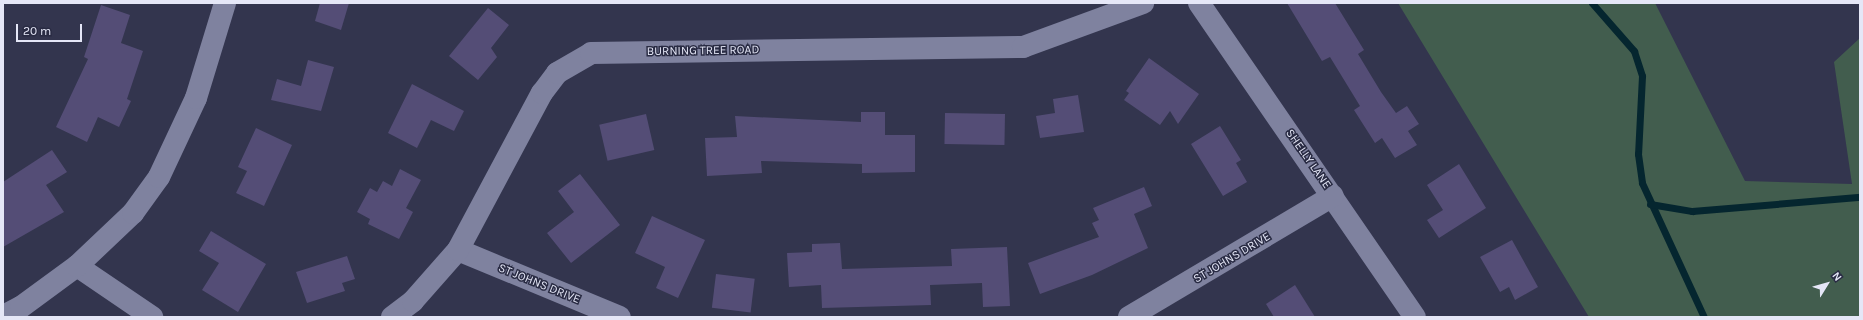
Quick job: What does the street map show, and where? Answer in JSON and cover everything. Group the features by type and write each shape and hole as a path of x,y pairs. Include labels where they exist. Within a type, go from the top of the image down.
{"street":[{"path":"3,316 21,307 77,266 133,213 158,177 196,98 225,3"},
{"name":"BURNING TREE ROAD","path":"392,317 413,301 458,250 542,93 557,73 591,53 1023,47 1143,3"},
{"name":"SHELLY LANE","path":"1199,3 1334,196 1415,317"},
{"name":"ST JOHNS DRIVE","path":"1129,317 1334,196"},
{"name":"ST JOHNS DRIVE","path":"458,250 620,317"},
{"path":"77,266 152,317"}],"green space":[{"path":"1398,3 1655,3 1745,181 1852,184 1834,62 1860,38 1860,317 1589,317"}],"building":[{"path":"320,3 349,3 341,30 315,21"},
{"path":"1287,3 1335,3 1364,50 1358,54 1381,92 1396,113 1407,106 1419,124 1408,131 1417,145 1395,158 1382,138 1375,143 1354,110 1360,106 1330,57 1322,61"},
{"path":"101,5 130,15 121,43 143,51 127,99 131,101 119,127 98,117 87,142 56,127 88,59 84,57"},
{"path":"488,8 509,25 491,48 497,57 478,80 449,56"},
{"path":"1149,58 1199,94 1178,124 1170,111 1160,125 1124,100 1129,93 1126,91"},
{"path":"308,60 334,67 321,111 271,100 277,79 301,86"},
{"path":"412,84 464,111 454,131 431,120 417,148 388,133"},
{"path":"1078,95 1084,132 1040,138 1036,116 1055,113 1053,99"},
{"path":"861,112 885,112 885,135 915,135 915,172 862,173 862,164 761,161 762,173 707,176 705,138 737,137 735,116 861,122"},
{"path":"945,113 1005,114 1004,145 944,144"},
{"path":"646,114 654,150 608,161 599,125"},
{"path":"1220,126 1241,160 1236,163 1247,182 1223,196 1191,144"},
{"path":"256,128 292,145 264,206 236,193 247,171 238,167"},
{"path":"52,150 67,172 46,185 64,212 3,247 3,182"},
{"path":"1459,164 1486,208 1439,238 1427,220 1443,210 1427,185"},
{"path":"400,169 421,180 406,208 413,212 399,239 368,224 370,219 357,212 370,188 377,192 383,181 392,186"},
{"path":"580,174 620,225 571,263 547,233 574,212 558,191"},
{"path":"1144,187 1152,206 1134,214 1148,248 1092,275 1040,294 1028,263 1099,237 1092,223 1099,220 1093,208"},
{"path":"652,216 705,240 678,298 656,288 665,267 635,253"},
{"path":"211,231 266,264 238,312 202,290 219,263 199,251"},
{"path":"1512,240 1538,287 1515,300 1509,287 1500,292 1480,257"},
{"path":"840,243 842,269 952,266 951,249 1007,247 1010,306 983,307 982,283 930,285 931,305 822,308 821,285 789,287 787,253 812,252 812,244"},
{"path":"347,256 355,279 342,283 345,291 307,303 296,272"},
{"path":"716,274 755,279 751,312 712,308"},
{"path":"1295,285 1315,317 1274,317 1266,304"}],"waterway":[{"path":"1592,3 1634,51 1642,76 1638,154 1642,183 1704,317"},
{"path":"1650,204 1692,211 1860,197"}]}
